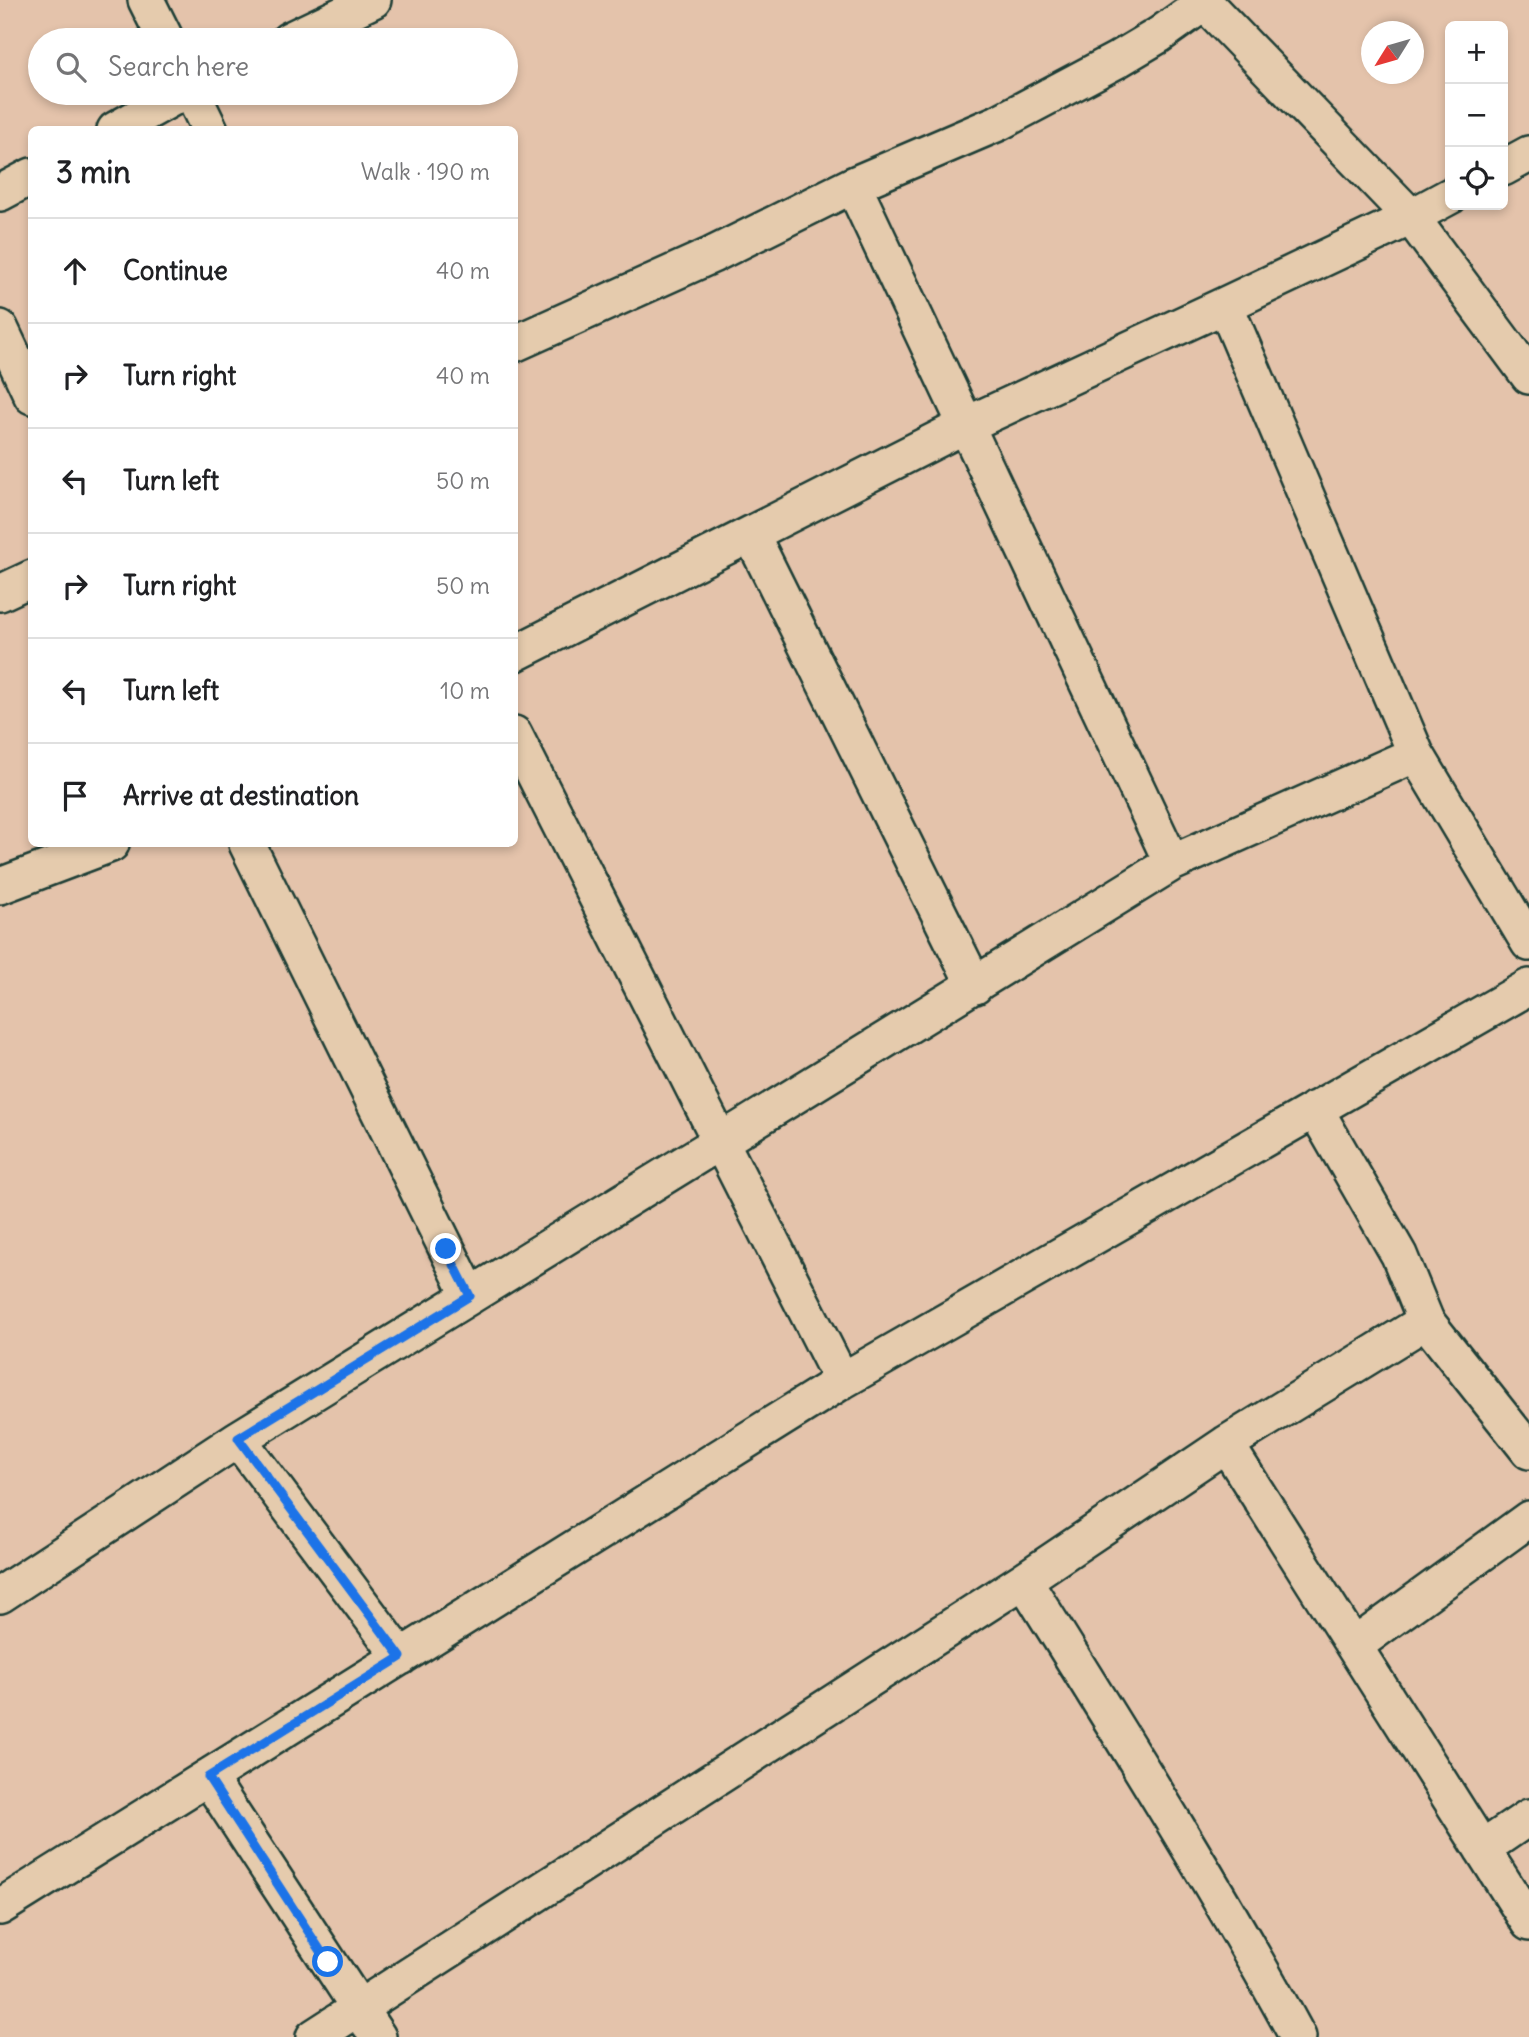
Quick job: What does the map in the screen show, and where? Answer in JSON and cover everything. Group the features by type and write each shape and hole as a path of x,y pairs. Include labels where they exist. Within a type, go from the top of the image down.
{"street":[{"path":"146,0 160,28"},
{"path":"314,28 373,0"},
{"path":"518,342 712,255 853,185 998,122 1117,60 1159,35 1203,1 1411,217 1529,376"},
{"path":"122,126 160,105"},
{"path":"198,105 208,126"},
{"path":"1508,165 1529,154"},
{"path":"0,193 28,178"},
{"path":"853,185 1172,863"},
{"path":"518,652 967,425 1445,199"},
{"path":"1225,305 1416,754 1529,943"},
{"path":"0,328 28,388"},
{"path":"751,534 975,986"},
{"path":"0,593 28,580"},
{"path":"518,742 842,1381"},
{"path":"0,1595 238,1438 1172,863 1416,754"},
{"path":"0,886 103,847"},
{"path":"248,847 470,1296"},
{"path":"0,1907 842,1381 1529,987"},
{"path":"1315,1110 1399,1255 1426,1321 1529,1451"},
{"path":"314,2037 1024,1580 1226,1444 1426,1321"},
{"path":"238,1438 401,1657"},
{"path":"1226,1444 1529,1923"},
{"path":"1354,1646 1529,1520"},
{"path":"1024,1580 1246,1944 1298,2037"},
{"path":"208,1777 378,2037"},
{"path":"1482,1849 1529,1817"}],"route":[{"path":"328,1962 208,1777 401,1657 238,1438 470,1296 446,1249"}]}
